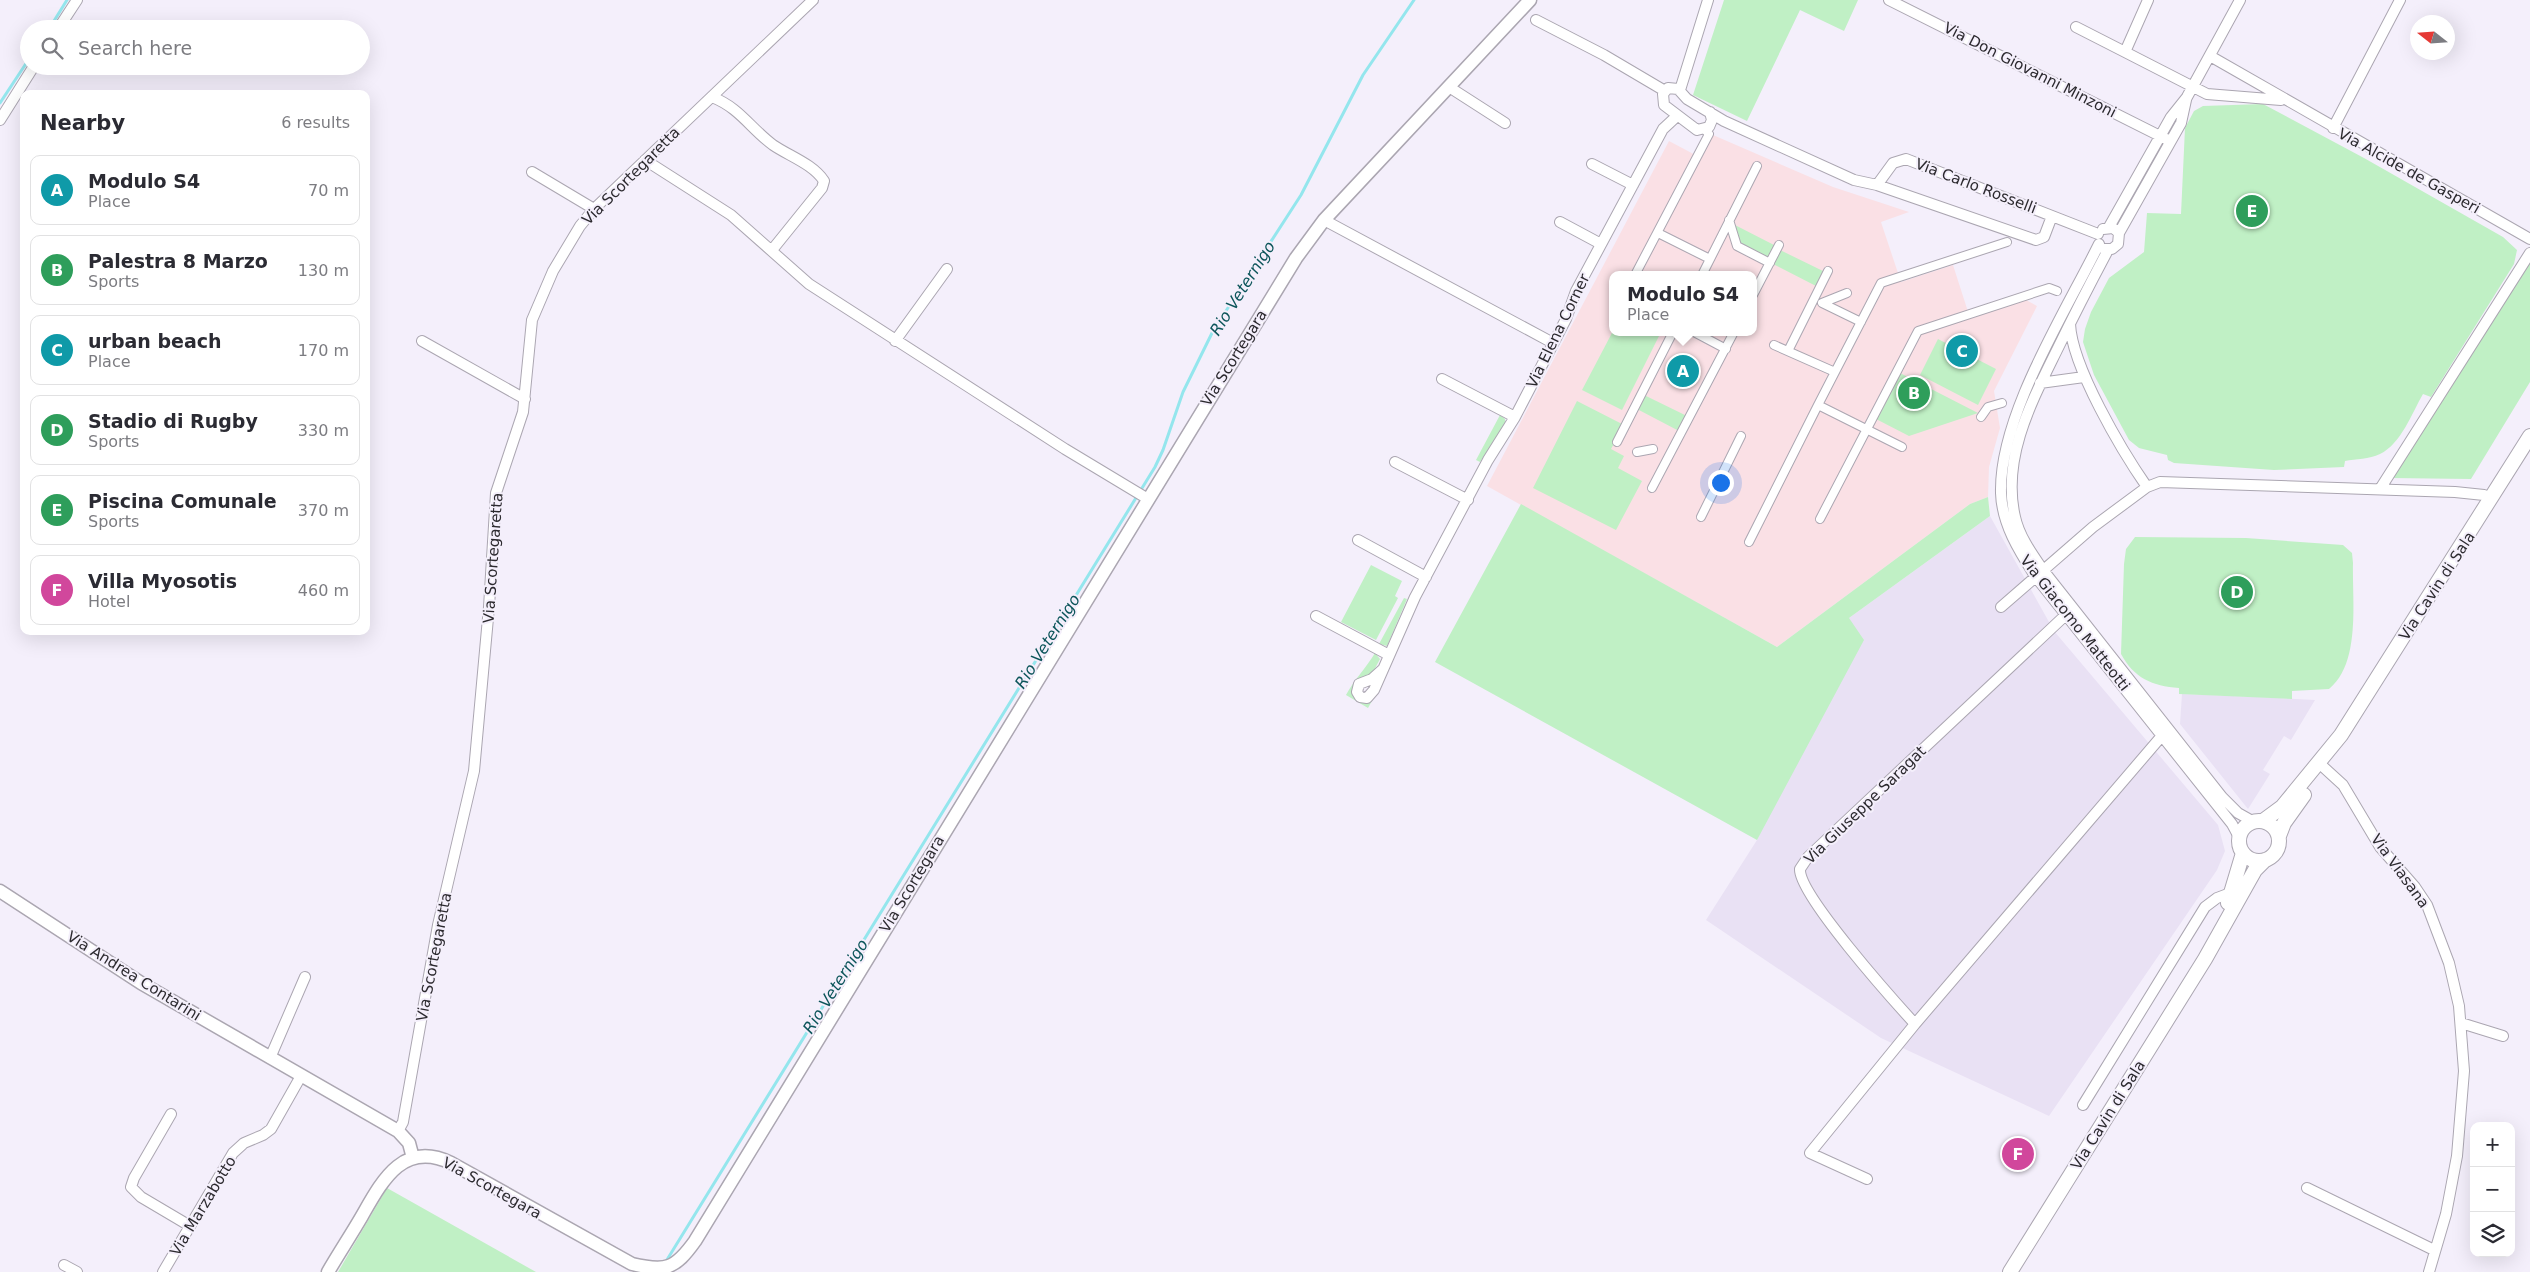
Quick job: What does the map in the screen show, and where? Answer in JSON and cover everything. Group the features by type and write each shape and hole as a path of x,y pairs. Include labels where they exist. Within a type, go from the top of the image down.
{"main road":[{"name":"Via Cavin di Sala","path":"2279,836 2284,823 2342,735 2530,436"},
{"name":"Via Cavin di Sala","path":"2258,822 2282,807 2321,765"},
{"path":"2258,822 2272,826 2279,836 2278,848 2275,854 2265,860 2252,860 2242,846 2244,829 2258,822"},
{"name":"Via Cavin di Sala","path":"2205,959 2232,892 2242,846"},
{"name":"Via Cavin di Sala","path":"2010,1272 2205,959 2255,870 2265,860"}],"street":[{"path":"64,20 77,0"},
{"name":"Via Scortegaretta","path":"398,1131 403,1122 438,925 474,771 489,607 496,494 525,399 532,320 553,271 580,226 594,209 812,0"},
{"name":"Via Scortegara","path":"413,1158 428,1156 444,1160 623,1260 652,1269 670,1269 695,1241 1296,258 1324,220 1530,0"},
{"path":"1680,90 1708,0"},
{"name":"Via Don Giovanni Minzoni","path":"1889,0 2170,141"},
{"path":"2125,52 2148,0"},
{"name":"Via Giacomo Matteotti","path":"2039,573 2015,518 2011,486 2020,435 2040,383 2070,323 2102,243 2101,230 2109,227 2161,135 2187,97 2240,0"},
{"path":"2334,128 2400,0"},
{"path":"1536,20 1604,55 1665,91"},
{"name":"Via Alcide de Gasperi","path":"2076,27 2207,94 2262,97 2287,102"},
{"name":"Via Alcide de Gasperi","path":"2210,56 2287,102 2530,239"},
{"path":"0,120 28,75"},
{"path":"1449,87 1505,123"},
{"path":"1724,121 1707,128 1694,129 1666,108 1662,98 1665,91 1672,88 1680,90 1687,99 1724,121 1854,180 1877,185 2036,240 2044,237 2052,216"},
{"path":"712,97 728,104 765,138 816,172 824,181 822,188 772,250"},
{"name":"Via Giacomo Matteotti","path":"2102,243 2118,244 2119,233 2181,122 2187,97"},
{"name":"Via Elena Corner","path":"1663,129 1666,108"},
{"path":"1707,128 1712,120 1710,112"},
{"name":"Via Elena Corner","path":"1382,670 1426,577 1488,460 1515,417 1566,318 1576,291 1601,244 1663,129 1677,116"},
{"path":"1637,271 1709,134 1707,128"},
{"name":"Via Carlo Rosselli","path":"1877,185 1893,163 1906,159 2052,216 2102,243"},
{"path":"645,160 731,215 809,284 1077,457 1148,499"},
{"path":"1592,164 1633,185"},
{"path":"1704,271 1758,166"},
{"path":"532,172 594,209"},
{"path":"1324,220 1553,343"},
{"path":"1730,220 1737,246 1770,263"},
{"path":"1560,222 1601,244"},
{"path":"2109,227 2119,233"},
{"path":"1658,232 1710,259"},
{"path":"1749,542 1881,283 2007,242"},
{"name":"Via Giacomo Matteotti","path":"2102,243 2032,375 2014,417 2005,458 2001,493 2005,515 2011,535 2039,573 2166,732 2227,803 2258,822"},
{"path":"1757,287 1779,245"},
{"path":"2380,489 2530,253"},
{"path":"896,341 947,269"},
{"path":"1788,350 1828,272"},
{"path":"1820,519 1918,331 2049,288 2057,291"},
{"path":"1847,293 1822,303 1860,322"},
{"path":"2070,323 2070,333 2084,377 2129,462 2147,487"},
{"path":"1617,442 1671,336"},
{"path":"1702,336 1726,349"},
{"path":"1652,488 1732,336"},
{"path":"422,341 525,399"},
{"path":"1774,345 1835,372"},
{"path":"2040,383 2084,377"},
{"path":"1442,379 1515,417"},
{"path":"1981,417 1988,407 2002,403"},
{"path":"1818,404 1902,447"},
{"path":"1701,517 1741,436"},
{"path":"1637,452 1653,449"},
{"path":"1395,462 1468,500"},
{"path":"2000,607 2093,527 2147,487 2160,482 2465,492 2492,498"},
{"path":"1358,540 1426,577"},
{"name":"Via Giuseppe Saragat","path":"1915,1024 1884,990 1825,915 1803,882 1800,869 1812,853 2070,611"},
{"path":"1316,616 1389,655"},
{"path":"1867,1179 1810,1153 1915,1024 2166,732"},
{"name":"Via Giacomo Matteotti","path":"2166,732 2232,824 2242,846"},
{"name":"Via Viasana","path":"2321,765 2343,785 2380,847 2415,887 2427,905 2449,963 2461,1023 2464,1070 2458,1146 2451,1193 2429,1272"},
{"name":"Via Andrea Contarini","path":"0,891 141,983 398,1131 409,1142 413,1158"},
{"name":"Via Cavin di Sala","path":"2083,1105 2205,907 2216,898 2232,892"},
{"path":"270,1058 305,977"},
{"path":"2461,1023 2503,1036"},
{"name":"Via Marzabotto","path":"163,1272 234,1153 244,1144 271,1129 301,1076"},
{"path":"171,1114 131,1186 140,1197 190,1226"},
{"path":"328,1272 388,1174 413,1158"},
{"path":"2307,1188 2434,1250"},
{"path":"64,1265 77,1272"}],"shaded area":[{"path":"1713,135 1833,187 1909,212 1881,222 1901,282 1953,265 1970,318 2026,300 2037,306 1994,391 2000,428 1989,467 1988,497 1970,504 1777,647 1487,486 1669,141 1701,158"},
{"path":"1990,516 2054,631 2218,825 2225,851 2217,870 2049,1116 1881,1038 1706,920 1757,840 1849,618"},
{"path":"2182,694 2315,700 2291,740 2284,736 2263,770 2270,774 2248,809 2180,724"}],"green space":[{"path":"1724,0 1858,0 1844,31 1800,10 1747,121 1693,95"},
{"path":"2263,104 2364,158 2503,237 2517,250 2514,264 2431,397 2423,394 2400,436 2380,454 2345,461 2344,467 2274,470 2174,463 2168,460 2167,455 2139,448 2129,440 2094,375 2083,342 2091,312 2109,278 2144,252 2147,213 2181,214 2185,128 2194,111 2203,106"},
{"path":"1733,224 1776,246 1769,260 1739,245"},
{"path":"1780,250 1823,271 1816,286 1773,264"},
{"path":"2530,253 2530,382 2471,479 2390,478"},
{"path":"1610,336 1659,336 1622,410 1582,390"},
{"path":"1938,339 1996,369 1978,405 1920,375"},
{"path":"1900,373 1978,413 1909,436 1876,419"},
{"path":"1644,395 1687,416 1679,431 1637,409"},
{"path":"1577,401 1624,425 1611,449 1624,456 1618,468 1642,481 1616,530 1533,488"},
{"path":"1500,415 1505,419 1505,423 1480,462 1476,460"},
{"path":"1988,497 1990,516 1849,618 1864,640 1757,840 1435,662 1521,504 1777,647 1970,504"},
{"path":"2135,537 2246,538 2343,545 2352,553 2353,630 2346,664 2339,678 2329,689 2292,691 2292,699 2179,694 2179,688 2152,683 2138,675 2121,654 2124,564 2126,549"},
{"path":"1371,565 1402,581 1395,596 1398,598 1376,640 1341,622"},
{"path":"1404,598 1407,599 1387,646 1379,644"},
{"path":"1375,653 1380,659 1372,674 1354,683 1352,691 1356,700 1365,702 1381,685 1368,708 1346,695 1353,684 1368,664"},
{"path":"387,1188 536,1272 338,1272"}],"waterway":[{"path":"55,20 67,0"},
{"name":"Rio Veternigo","path":"665,1263 1155,467 1163,450 1183,392 1213,331 1301,195 1363,75 1414,0"},
{"path":"0,103 20,73"}],"place":[{"name":"Piscina Comunale","path":"2252,211"},
{"name":"urban beach","path":"1962,351"},
{"name":"Modulo S4","path":"1683,371"},
{"name":"Palestra 8 Marzo","path":"1914,393"},
{"name":"Stadio di Rugby","path":"2237,592"},
{"name":"Villa Myosotis","path":"2018,1154"}]}
